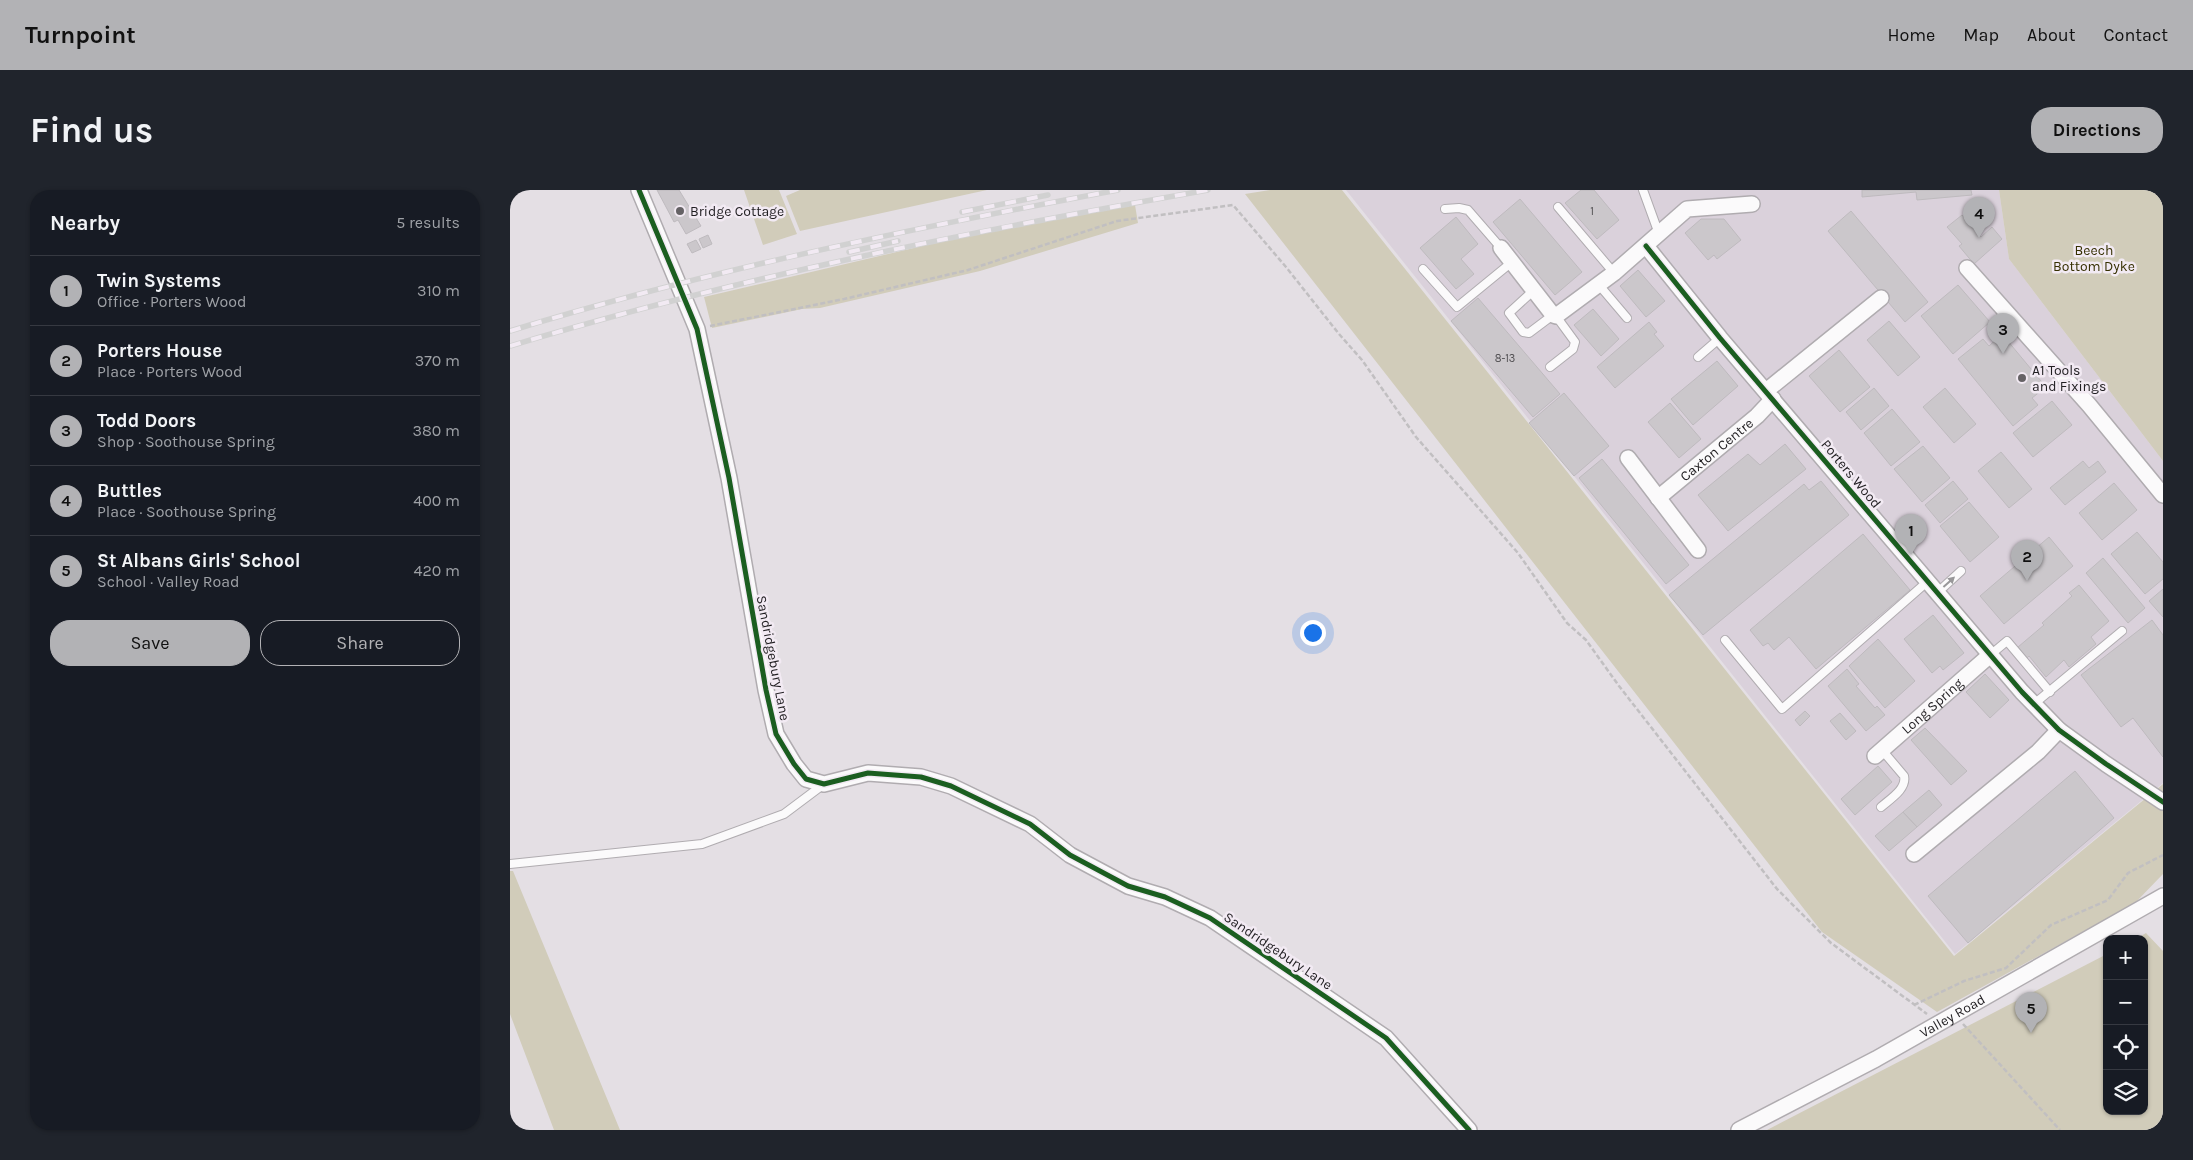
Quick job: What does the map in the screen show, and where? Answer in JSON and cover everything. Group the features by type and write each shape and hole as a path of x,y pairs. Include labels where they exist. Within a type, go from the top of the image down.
{"street":[{"name":"Sandridgebury Lane","path":"639,190 697,329 729,478 766,690 776,734 794,764 806,779 824,784 868,773 921,777 951,786 1030,824 1070,855 1128,886 1164,897 1210,918 1386,1038 1470,1130"},
{"path":"1501,248 1554,316 1614,273 1688,209 1752,204"},
{"name":"Porters Wood","path":"1646,246 1720,338 1990,656 2034,704 2059,730 2163,802"},
{"path":"1968,268 2089,405 2163,495"},
{"name":"Caxton Centre","path":"1658,498 1757,416 1770,395 1793,369 1881,298"},
{"path":"1628,458 1698,550"},
{"name":"Long Spring","path":"1879,753 1990,656"},
{"path":"1914,854 2038,752 2059,730"},
{"name":"Valley Road","path":"1739,1130 1876,1059 2162,899"}],"lane":[{"path":"1643,190 1659,234"},
{"path":"1558,207 1614,273"},
{"path":"1445,209 1459,208 1468,210 1501,248"},
{"path":"1423,269 1457,307 1512,262"},
{"path":"1599,284 1627,318"},
{"path":"1534,290 1509,312 1523,332 1529,333 1554,316 1574,342 1574,350 1550,367"},
{"path":"1698,357 1720,338"},
{"path":"1725,640 1782,709 1932,588 1961,571"},
{"path":"2034,704 2122,631"},
{"path":"1990,656 2007,640 2050,692"},
{"path":"1879,753 1904,776 1905,781 1904,786 1881,807"},
{"path":"510,864 702,844 784,814 824,784"}],"path":[{"path":"697,329 844,299 968,270 1117,221 1233,205 1362,360 1416,436 1518,553 1567,623 1586,640 1619,686 1777,889 1831,943 1914,1005 1947,1018 2060,1130"},
{"path":"1914,1005 1964,981 2006,968 2052,925 2108,900 2128,873 2163,855"}],"shaded area":[{"path":"1346,190 1999,190 2009,259 2163,461 2163,783 1955,954"}],"green space":[{"path":"744,190 779,190 797,234 763,245"},
{"path":"800,190 987,190 800,231 786,196"},
{"path":"1270,190 1342,190 1954,956 2163,784 2163,874 2135,903 1937,1012 1822,932 1245,194"},
{"name":"Beech Bottom Dyke","path":"1999,190 2163,190 2163,461 2009,259"},
{"path":"1135,205 1138,223 980,271 820,308 802,309 712,328 704,297 978,233"},
{"path":"510,871 513,871 620,1130 554,1130 510,1014"},
{"path":"2148,935 2163,951 2163,1130 1767,1130 2103,956 2103,1115 2148,1115"}],"building":[{"name":"Bridge Cottage","path":"657,190 679,190 701,226 686,234 678,220 674,222"},
{"path":"1581,190 1594,190 1619,220 1597,239 1565,203"},
{"path":"1862,190 1971,190 1972,195 1917,200 1916,192 1862,197"},
{"path":"1520,199 1582,272 1555,295 1493,222"},
{"path":"1851,211 1928,302 1905,322 1828,231"},
{"path":"1962,215 1981,237 1992,227 2002,239 1974,264 1959,246 1962,244 1947,227"},
{"path":"1456,217 1478,244 1461,259 1474,274 1456,289 1420,248"},
{"path":"1701,219 1724,219 1741,240 1717,259 1714,255 1708,260 1685,233"},
{"path":"708,235 712,244 703,248 699,239"},
{"path":"696,240 701,249 692,253 687,244"},
{"path":"1638,270 1665,301 1646,317 1620,286"},
{"path":"1958,285 1990,322 1953,354 1921,316"},
{"path":"1478,298 1560,394 1533,417 1451,321"},
{"path":"1593,309 1619,339 1601,356 1574,325"},
{"path":"1889,321 1920,357 1898,376 1867,340"},
{"path":"1649,322 1657,332 1654,334 1664,346 1615,388 1597,367"},
{"path":"2002,334 2046,387 2032,398 2038,405 2013,426 1958,359 1983,339 1989,346"},
{"path":"1839,350 1870,387 1840,412 1809,376"},
{"path":"1717,361 1738,386 1693,425 1671,399"},
{"path":"1874,388 1889,406 1861,430 1846,412"},
{"path":"1945,388 1976,424 1954,443 1923,407"},
{"path":"1564,393 1609,446 1574,476 1529,423"},
{"path":"2052,401 2072,425 2033,457 2013,433"},
{"path":"1670,403 1701,439 1679,458 1648,422"},
{"path":"1892,409 1920,442 1891,466 1864,433"},
{"path":"1785,444 1806,469 1728,531 1698,495 1748,454 1760,465"},
{"path":"1923,446 1950,478 1922,502 1894,469"},
{"path":"2001,452 2032,489 2009,508 1978,471"},
{"path":"1602,459 1689,565 1666,584 1579,478"},
{"path":"2083,461 2089,468 2098,461 2106,472 2065,505 2050,488"},
{"path":"1821,481 1849,515 1703,635 1669,595 1804,484 1809,490"},
{"path":"1953,481 1968,499 1940,523 1925,505"},
{"path":"2114,483 2137,510 2102,540 2079,513"},
{"path":"1969,502 1999,537 1970,562 1940,526"},
{"path":"2137,532 2163,562 2163,579 2145,594 2111,554"},
{"path":"1863,534 1910,590 1816,669 1789,637 1774,650 1768,643 1763,646 1750,630"},
{"path":"2049,537 2073,566 2004,624 1980,596"},
{"path":"2103,558 2145,608 2128,623 2086,573"},
{"path":"2079,585 2109,621 2091,637 2096,644 2069,667 2064,660 2046,677 2029,656 2027,658 2018,647 2044,625 2042,623 2072,596 2069,593"},
{"path":"2163,589 2163,617 2149,601"},
{"path":"1933,615 1964,653 1943,670 1940,666 1932,673 1904,639"},
{"path":"2152,620 2163,635 2163,757 2133,718 2121,727 2081,675"},
{"path":"1878,639 1915,681 1885,708 1849,666"},
{"path":"1847,669 1859,684 1856,686 1875,708 1877,706 1885,715 1866,731 1828,686"},
{"path":"1985,674 2009,700 1990,718 1966,692"},
{"path":"1805,711 1810,716 1800,726 1795,720"},
{"path":"1840,713 1856,731 1846,740 1830,721"},
{"path":"1925,728 1967,771 1951,785 1911,740"},
{"path":"1878,766 1892,782 1855,815 1841,799"},
{"path":"2075,771 2114,818 1968,943 1928,896"},
{"path":"1929,790 1942,805 1917,827 1903,812"},
{"path":"1903,812 1917,827 1889,851 1875,836"}],"railway":[{"path":"510,331 660,289 812,252 965,219 1118,190"},
{"path":"510,346 683,298 857,257 1032,222 1208,190"},
{"path":"962,212 1048,195"},
{"path":"849,252 898,241"}],"cycle path":[{"path":"639,190 697,329 729,478 766,690 776,734 794,764 806,779 824,784 868,773 921,777 951,786 1030,824 1070,855 1128,886 1165,897 1210,918 1386,1038 1469,1130"},
{"path":"1646,246 1720,338 2022,692 2059,730 2163,802"}],"place":[{"name":"Bridge Cottage","path":"680,211"},
{"name":"Buttles","path":"1979,238"},
{"name":"Todd Doors","path":"2003,354"},
{"name":"A1 Tools and Fixings","path":"2022,378"},
{"name":"Twin Systems","path":"1911,555"},
{"name":"Porters House","path":"2027,581"},
{"name":"St Albans Girls' School","path":"2031,1033"}]}
